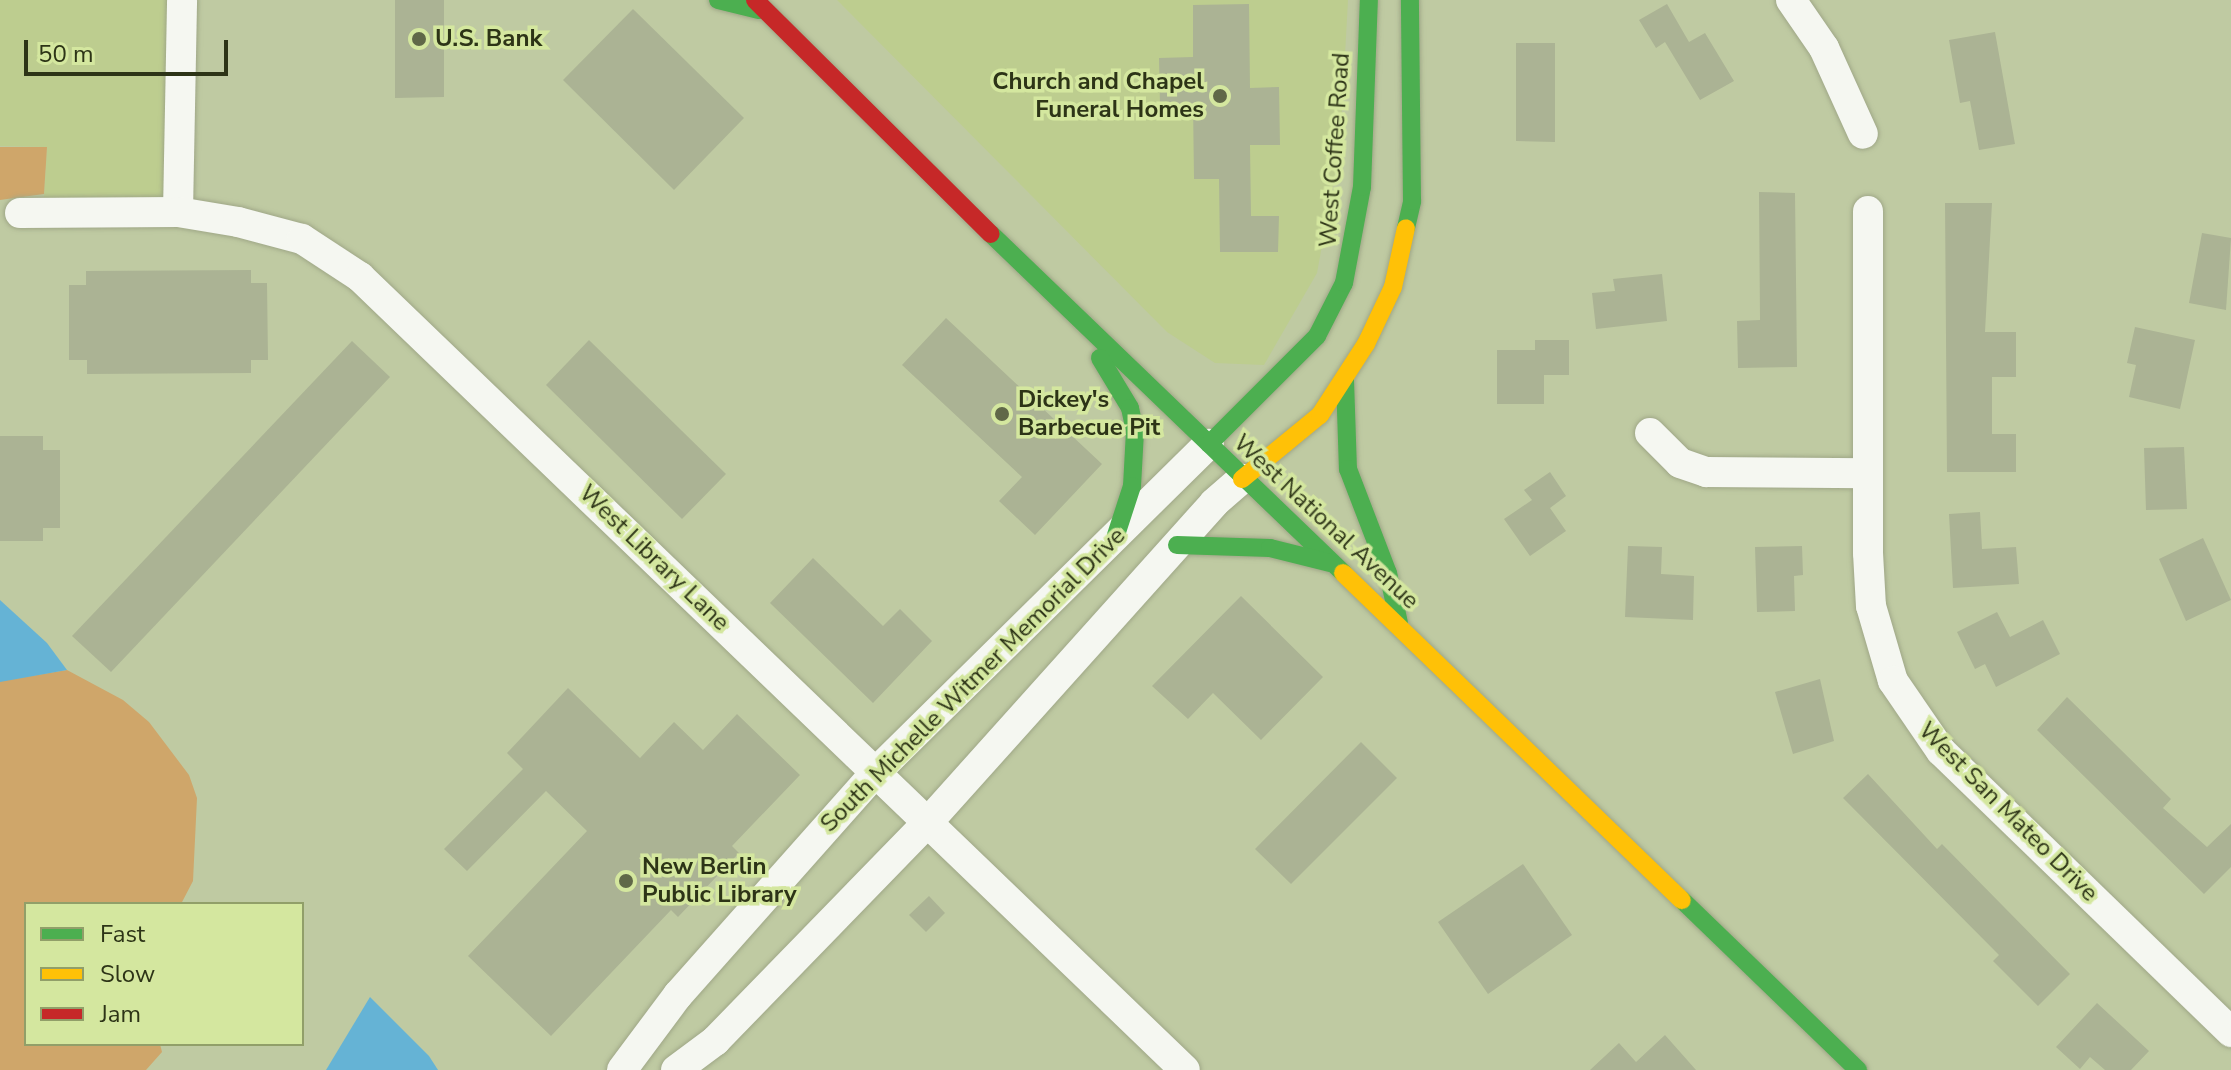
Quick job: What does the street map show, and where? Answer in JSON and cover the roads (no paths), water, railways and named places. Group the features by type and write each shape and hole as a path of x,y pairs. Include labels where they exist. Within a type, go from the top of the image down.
{"main road":[{"name":"West National Avenue","path":"718,0 757,5 1242,479 1399,623 1858,1070"},
{"name":"West Coffee Road","path":"1209,444 1317,336 1344,283 1362,187 1369,0"},
{"path":"1242,479 1320,415 1345,380 1393,287 1408,231 1414,150 1410,0"},
{"path":"1058,298 1130,408 1136,454 1116,535"},
{"path":"1345,380 1348,469 1388,573 1399,623"},
{"path":"1177,545 1270,548 1335,565"}],"street":[{"path":"178,212 182,0"},
{"path":"1791,0 1830,59 1863,134"},
{"name":"West San Mateo Drive","path":"1868,211 1871,606 1893,681 1912,716 1941,751 2229,1026"},
{"name":"West Library Lane","path":"31,213 178,212 302,239 360,277 1185,1070"},
{"path":"1650,433 1680,463 1706,472 1868,473"},
{"name":"South Michelle Witmer Memorial Drive","path":"622,1070 678,995 877,771 1209,444"},
{"path":"676,1070 715,1041 929,821 1177,545 1242,479"}],"water":[{"path":"0,600 47,643 67,670 0,682"},
{"path":"370,997 429,1056 438,1070 326,1070"}],"place":[{"name":"U.S. Bank","path":"419,39"},
{"name":"Church and Chapel Funeral Homes","path":"1220,96"},
{"name":"Dickey's Barbecue Pit","path":"1002,414"},
{"name":"New Berlin Public Library","path":"626,881"}]}
